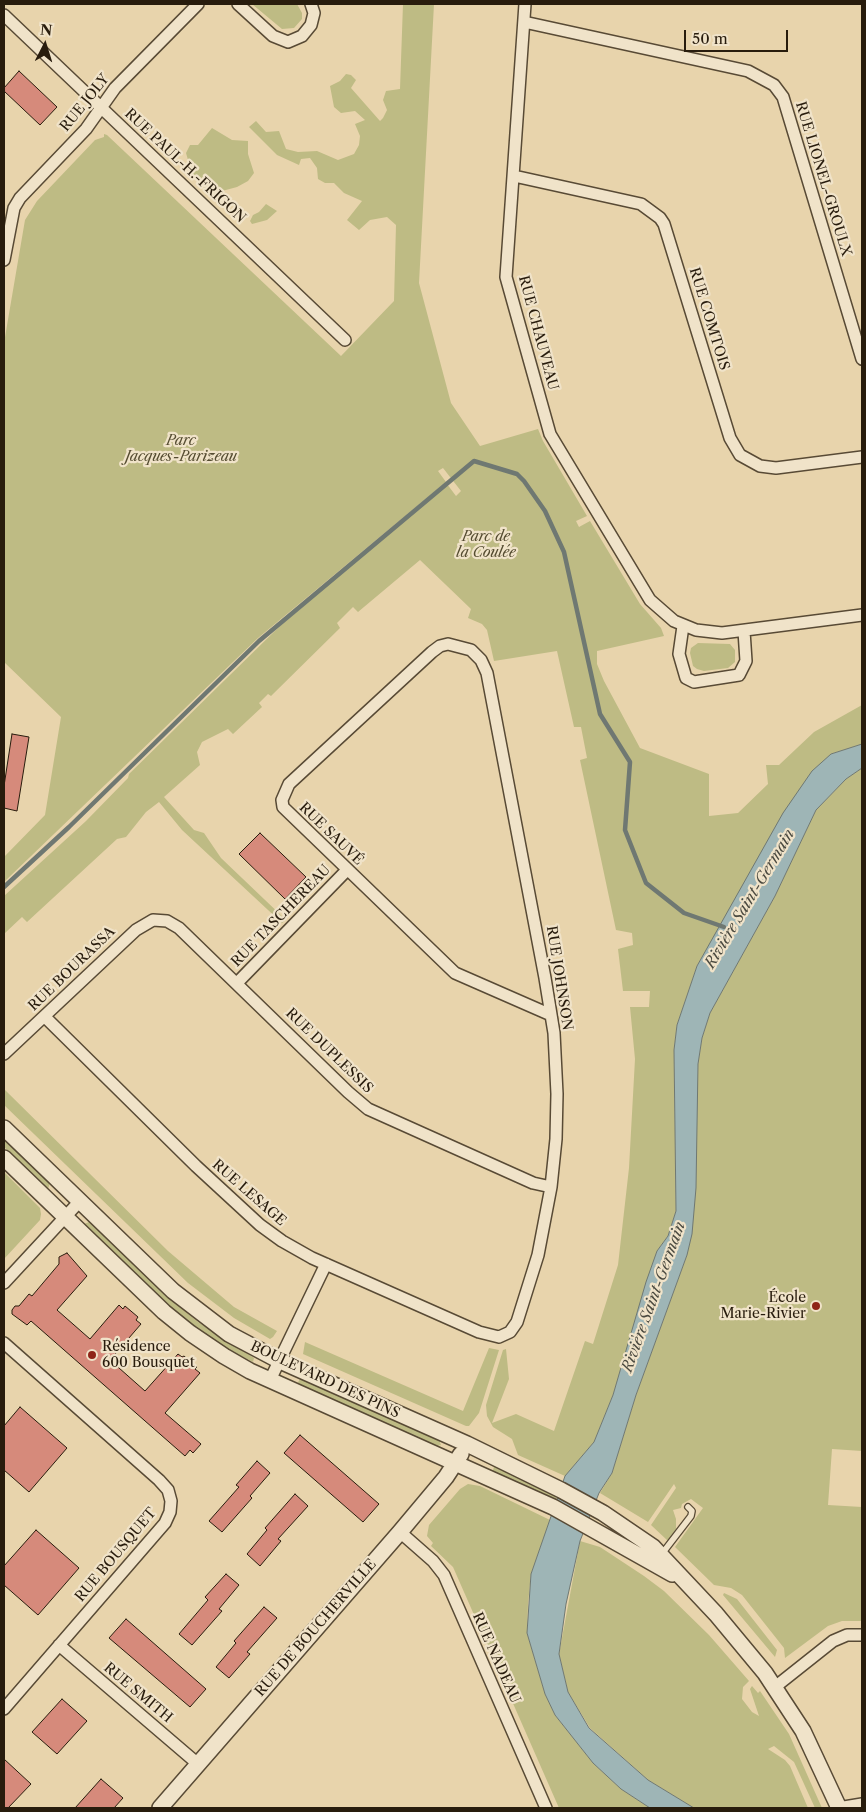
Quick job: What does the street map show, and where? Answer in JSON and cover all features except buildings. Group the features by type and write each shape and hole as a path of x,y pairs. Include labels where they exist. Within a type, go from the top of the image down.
{"street":[{"name":"RUE JOLY","path":"4,260 9,207 20,198 86,129 115,88 198,4"},
{"path":"238,4 273,36 288,42 302,36 311,25 314,13 311,4"},
{"name":"RUE CHAUVEAU","path":"525,4 506,277 550,434 650,600 665,616 684,626 712,633 744,631 862,615"},
{"name":"RUE PAUL-H.-FRIGON","path":"4,15 346,340"},
{"name":"RUE LIONEL-GROULX","path":"524,22 748,72 774,85 783,97 862,359"},
{"name":"RUE COMTOIS","path":"514,176 641,204 660,218 664,224 730,438 740,455 760,466 776,468 862,457"},
{"path":"684,626 679,654 684,675 694,682 739,675 746,661 744,631"},
{"name":"RUE SAUVÉ","path":"448,644 440,646 432,652 293,780 285,790 282,800 287,812 455,974 551,1015"},
{"name":"RUE JOHNSON","path":"448,644 471,650 481,660 487,673 551,1015 557,1094 556,1139 551,1187 538,1255 519,1316 514,1327 505,1335"},
{"name":"RUE TASCHEREAU","path":"237,983 347,870"},
{"name":"RUE BOURASSA","path":"4,1054 140,926 153,920 167,921"},
{"name":"RUE DUPLESSIS","path":"167,921 179,928 348,1092 368,1109 533,1183 551,1187"},
{"name":"RUE LESAGE","path":"44,1017 196,1166 260,1225 282,1241 326,1264 479,1332 499,1337 505,1335"},
{"name":"BOULEVARD DES PINS","path":"4,1128 186,1303 229,1334 280,1361 467,1444 561,1490 634,1533 657,1560 681,1579 737,1638 775,1687 806,1738 838,1808"},
{"name":"BOULEVARD DES PINS","path":"4,1158 183,1328 224,1356 270,1380 553,1507 596,1531 657,1560"},
{"path":"4,1283 79,1202"},
{"path":"270,1380 326,1264"},
{"name":"RUE BOUSQUET","path":"4,1343 159,1480 168,1490 171,1501 170,1512 165,1523 4,1708"},
{"name":"RUE DE BOUCHERVILLE","path":"160,1808 400,1532 456,1462 467,1444"},
{"name":"RUE NADEAU","path":"400,1532 433,1562 444,1576 546,1808"},
{"path":"775,1687 833,1641 847,1635 862,1635"},
{"name":"RUE SMITH","path":"59,1645 198,1764"},
{"path":"838,1808 862,1804"}],"lane":[{"path":"657,1560 691,1516 692,1511 688,1507"}],"green space":[{"path":"252,4 297,4 302,13 302,19 294,28 282,29"},
{"path":"403,4 434,4 419,283 451,403 480,446 538,429 543,441 587,516 576,521 579,527 590,521 640,604 661,628 664,636 597,651 597,664 604,681 640,748 709,774 709,816 738,813 768,784 766,765 779,765 814,732 862,705 862,744 831,754 697,966 677,1025 674,1050 676,1211 668,1236 657,1251 613,1395 594,1442 565,1476 518,1455 512,1439 493,1427 487,1416 486,1405 503,1350 506,1349 509,1379 492,1423 516,1414 554,1431 585,1341 593,1344 618,1265 629,1168 635,1059 630,1007 649,1007 650,991 623,991 618,949 633,945 632,933 616,930 580,760 587,758 581,727 574,727 557,651 494,661 487,630 482,624 468,618 471,609 420,560 358,612 353,607 337,623 340,628 271,696 268,694 259,703 262,707 233,734 228,729 202,742 197,752 200,765 164,797 194,830 204,833 221,858 286,920 282,923 182,830 159,802 146,812 126,837 117,839 27,922 22,917 4,934 4,896 86,821 128,778 129,774 282,624 447,484 456,496 461,491 443,468 438,471 446,482 258,638 4,882 4,857 45,815 61,717 4,662 4,343 25,220 37,201 95,140 104,137 104,134 107,135 341,356 394,301 396,225 387,217 370,220 359,230 347,220 362,201 344,193 334,183 325,183 318,179 317,168 310,158 301,159 299,165 277,155 249,127 256,121 266,132 279,131 286,149 298,152 317,151 338,160 354,154 359,145 360,136 355,124 365,120 355,111 341,113 334,107 330,86 340,81 346,74 351,75 356,80 351,88 380,121 383,118 387,110 383,100 386,91 400,89"},
{"path":"212,128 232,140 248,141 248,154 254,173 248,181 237,187 211,194 193,177 186,153 190,145 198,145"},
{"path":"266,204 277,211 267,220 252,224 250,221 253,215 259,212"},
{"path":"698,643 730,644 735,650 735,662 728,668 704,671 697,669 693,666 690,653 691,648"},
{"path":"862,768 862,1451 832,1449 828,1505 862,1507 862,1621 842,1621 828,1626 785,1658 784,1648 742,1595 731,1588 714,1585 675,1547 703,1508 691,1499 682,1504 681,1508 673,1510 676,1519 676,1529 668,1541 651,1525 676,1488 674,1484 648,1522 600,1493 612,1473 636,1395 687,1255 698,1064 702,1038 710,1013 775,896 816,810 846,779"},
{"path":"4,1089 168,1251 234,1307 277,1331 273,1337 270,1339 234,1318 188,1283 4,1105"},
{"path":"4,1138 50,1183 48,1189 4,1147"},
{"path":"4,1172 40,1208 41,1214 40,1220 4,1259"},
{"path":"89,1222 171,1300 198,1322 254,1358 253,1362 214,1342 168,1306 85,1227 84,1224"},
{"path":"305,1342 463,1411 489,1348 499,1350 479,1413 469,1426 466,1426 303,1354"},
{"path":"300,1379 439,1440 441,1445 437,1446 297,1384"},
{"path":"494,1466 558,1494 555,1500 493,1471"},
{"path":"468,1484 480,1486 550,1520 531,1574 527,1633 545,1694 555,1715 593,1763 621,1789 650,1808 559,1808 453,1567 431,1546 433,1543 427,1536 429,1525 460,1489"},
{"path":"580,1541 600,1547 664,1591 709,1635 749,1681 743,1687 742,1699 752,1712 759,1716 750,1689 752,1686 758,1693 760,1691 789,1734 822,1808 815,1808 794,1762 774,1746 768,1749 785,1760 790,1766 808,1808 694,1808 648,1780 590,1728 568,1692 559,1654"},
{"path":"724,1593 737,1599 777,1650 775,1657 723,1595"}],"water":[{"name":"Rivière Saint-Germain","path":"862,744 862,768 846,779 816,810 775,896 710,1013 702,1038 698,1064 696,1188 692,1234 687,1255 636,1395 612,1473 599,1493 580,1541 566,1604 559,1654 568,1692 589,1728 648,1780 694,1808 650,1808 621,1789 593,1763 555,1715 545,1694 527,1633 531,1574 565,1476 594,1442 613,1395 646,1282 657,1251 668,1236 676,1211 674,1050 677,1025 697,966 783,813 812,771 831,754"}],"waterway":[{"name":"Rivière Saint-Germain","path":"4,887 69,827 259,641 474,461 517,474 524,481 545,511 564,552 600,714 630,762 625,830 646,883 684,913 724,927"}],"place":[{"name":"École Marie-Rivier","path":"816,1306"},
{"name":"Résidence 600 Bousquet","path":"92,1355"}],"park label":[{"name":"Parc Jacques-Parizeau","path":"181,450"},
{"name":"Parc de la Coulée","path":"486,546"}]}
